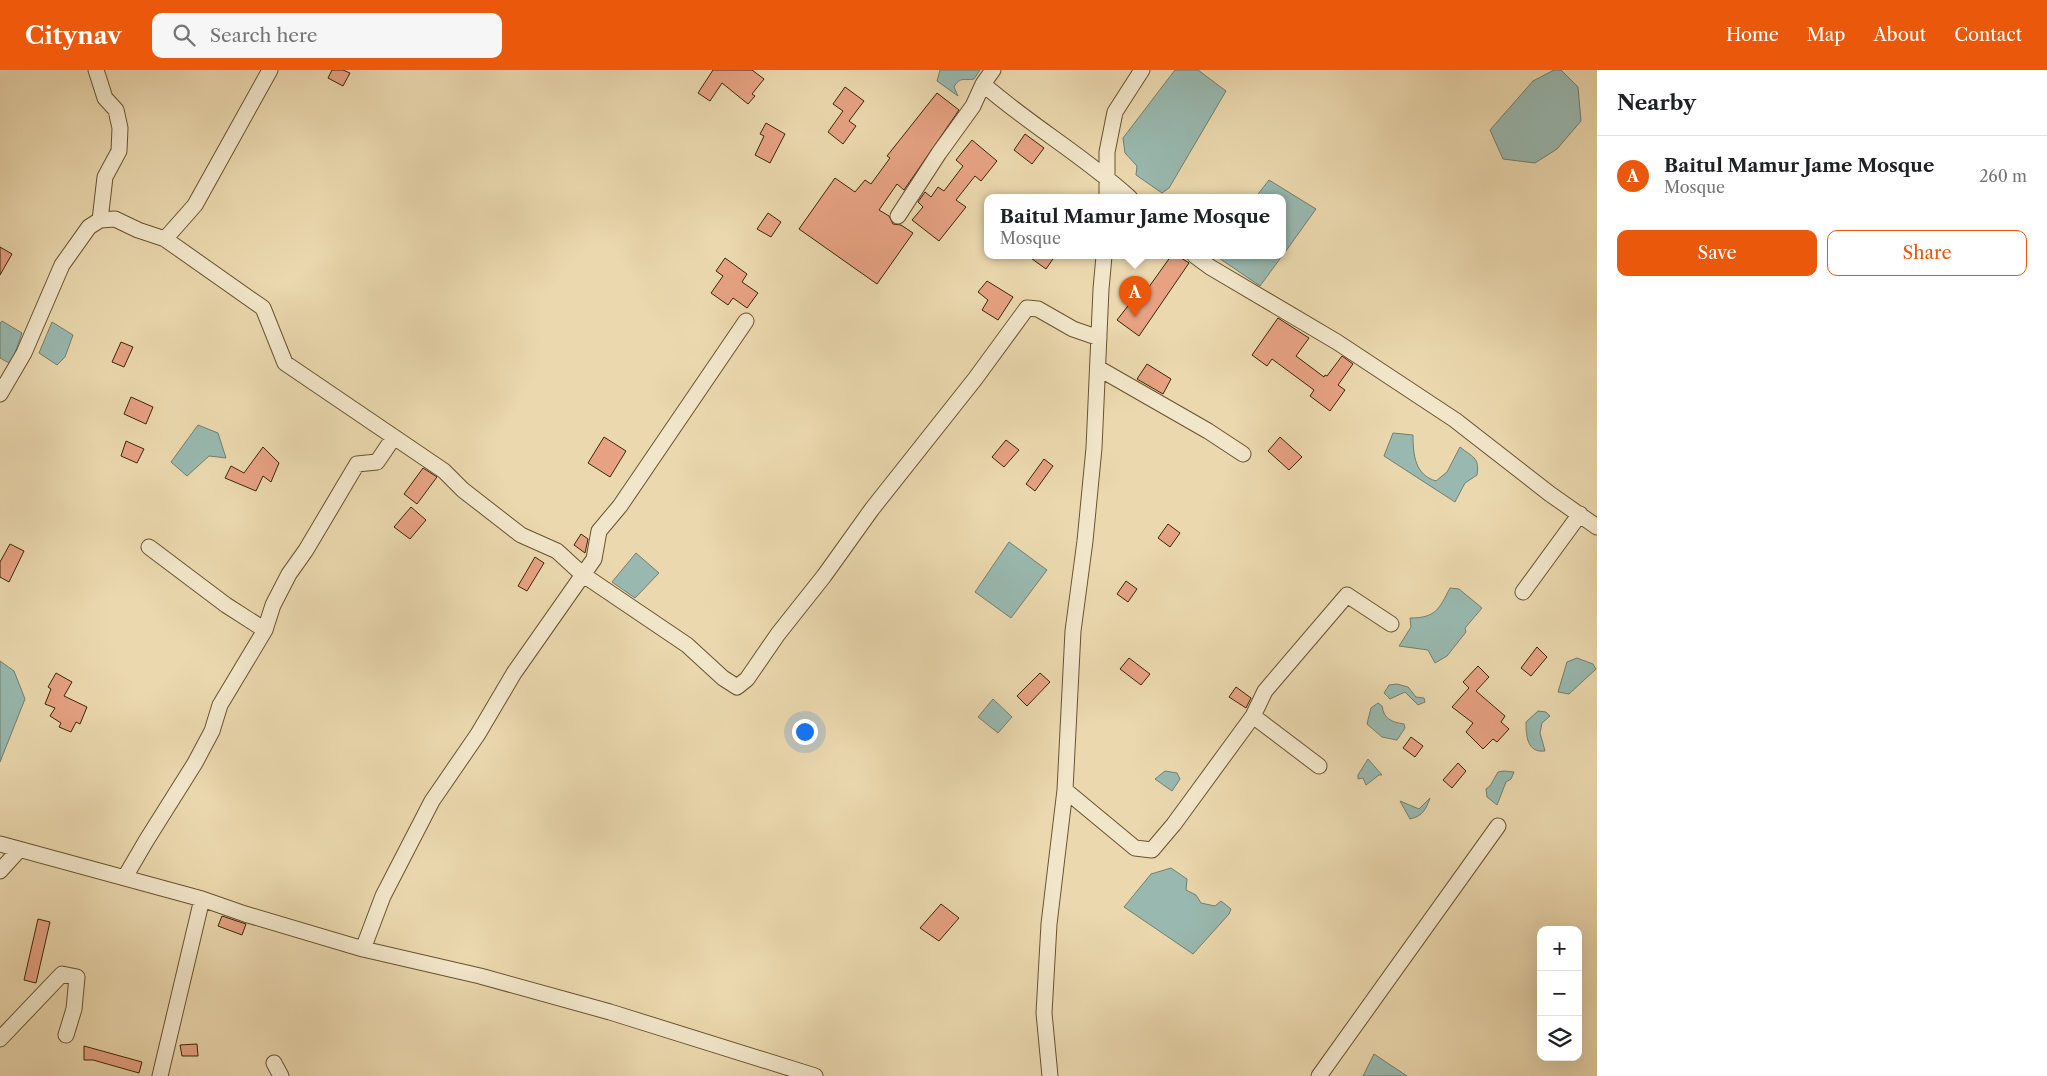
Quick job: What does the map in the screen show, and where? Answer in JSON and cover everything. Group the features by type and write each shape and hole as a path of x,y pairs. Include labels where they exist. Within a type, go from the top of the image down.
{"street":[{"path":"96,70 105,98 116,110 120,128 119,151 105,177 100,220"},
{"path":"165,239 195,206 270,70"},
{"path":"898,216 939,153 974,106 983,84 993,70"},
{"path":"1108,194 1107,152 1115,112 1142,70"},
{"path":"983,84 1007,105 1070,148 1108,177 1126,194"},
{"path":"0,394 24,353 62,265 90,227 100,220 115,219 138,230 165,239 263,308 285,363 444,471 463,490 521,535 557,551 582,574 687,645 723,678 737,687 747,679 778,634 824,576 872,509 975,379 1027,308 1038,309 1073,329 1099,338"},
{"path":"1050,1076 1044,1003 1049,924 1065,790 1072,630 1085,541 1094,448 1104,259"},
{"path":"1199,259 1337,342 1455,420 1550,494 1597,527"},
{"path":"362,949 383,896 432,801 478,734 514,673 594,558 599,531 620,506 746,321"},
{"path":"1098,368 1208,431 1243,454"},
{"path":"125,877 195,763 212,731 220,705 265,630 272,606 289,574 306,550 357,464 377,462 394,437"},
{"path":"1524,592 1580,514"},
{"path":"149,547 226,606 265,630"},
{"path":"1065,790 1135,848 1152,850 1174,824 1253,716 1265,691 1347,595 1391,624"},
{"path":"1253,716 1319,766"},
{"path":"1319,1076 1498,826"},
{"path":"0,844 202,899 362,949 480,976 600,1009 814,1076"},
{"path":"0,871 19,850"},
{"path":"160,1076 202,899"},
{"path":"0,1039 62,974 77,977 74,1009 66,1035"}],"water":[{"path":"940,70 980,70 974,79 958,81 954,87 958,96 937,81"},
{"path":"1175,70 1198,70 1226,91 1169,188 1162,193 1136,175 1137,166 1125,153 1123,138"},
{"path":"1554,70 1561,70 1578,87 1581,121 1557,149 1535,163 1503,159 1490,130 1533,81"},
{"path":"1269,180 1316,209 1286,251 1286,194 1258,194"},
{"path":"1220,259 1280,259 1260,286"},
{"path":"2,321 22,333 11,364 0,358 0,323"},
{"path":"52,322 73,335 65,357 57,365 39,353"},
{"path":"198,425 218,433 226,458 209,456 187,476 171,462"},
{"path":"1393,433 1413,435 1415,457 1419,469 1429,478 1436,481 1447,472 1460,447 1476,461 1477,475 1465,483 1455,502 1384,456"},
{"path":"1009,542 1047,570 1011,618 975,592"},
{"path":"636,553 659,573 635,598 612,582"},
{"path":"1450,588 1459,589 1482,608 1465,628 1466,632 1447,656 1435,663 1428,650 1399,646 1411,627 1410,618 1419,618 1436,611"},
{"path":"1577,658 1593,664 1596,669 1569,694 1558,692 1567,662"},
{"path":"0,661 14,671 25,699 0,762"},
{"path":"1397,684 1408,687 1416,697 1424,698 1425,702 1418,705 1405,692 1390,699 1384,693 1389,685"},
{"path":"993,699 1012,717 998,733 978,717"},
{"path":"1378,703 1382,706 1386,717 1404,724 1405,728 1397,740 1382,737 1367,724 1371,708"},
{"path":"1538,711 1546,712 1550,716 1542,723 1540,733 1545,751 1534,749 1526,733 1526,722"},
{"path":"1368,759 1382,775 1379,775 1366,785 1363,778 1358,779 1358,775"},
{"path":"1165,771 1177,773 1180,779 1172,791 1155,779"},
{"path":"1498,772 1514,772 1511,779 1506,782 1497,805 1487,797 1486,789 1490,786"},
{"path":"1430,798 1423,811 1418,816 1410,819 1400,801 1419,809"},
{"path":"1171,868 1187,879 1186,890 1196,895 1201,903 1215,906 1221,901 1231,909 1229,914 1193,954 1124,907 1151,874"},
{"path":"1374,1054 1407,1076 1363,1076"}],"building":[{"path":"332,70 343,70 350,73 343,86 328,78"},
{"path":"713,70 752,70 764,79 752,94 755,96 748,104 722,83 710,101 698,93"},
{"path":"845,87 864,101 849,121 856,126 843,144 828,132 843,111 833,104"},
{"path":"937,93 959,110 904,190 897,184 879,210 889,216 893,224 901,225 913,233 877,284 799,229 835,178 855,192 865,180 871,184 890,158 887,156"},
{"path":"766,123 785,134 770,163 755,155 764,136 760,134"},
{"path":"1025,134 1044,148 1032,164 1014,150"},
{"path":"972,140 997,161 981,181 975,176 956,200 966,207 939,241 912,220 923,207 918,202 925,192 931,197 938,187 944,191 963,166 956,160"},
{"path":"768,213 781,222 771,237 757,229"},
{"path":"0,247 12,254 0,275"},
{"path":"725,258 747,274 742,282 758,293 747,308 733,298 728,305 711,293 723,276 716,271"},
{"path":"1032,259 1053,259 1046,269"},
{"path":"1169,259 1183,259 1189,263 1139,336 1117,320 1131,302 1136,305"},
{"path":"987,281 1013,297 998,320 982,310 988,300 978,292"},
{"path":"1278,318 1309,338 1296,356 1324,377 1325,375 1327,376 1342,356 1353,364 1338,385 1345,390 1330,411 1310,396 1314,390 1272,359 1267,366 1252,355"},
{"path":"121,342 133,347 124,367 112,362"},
{"path":"1147,364 1171,379 1163,394 1137,379"},
{"path":"131,397 153,407 146,424 124,414"},
{"path":"604,437 626,451 610,477 588,463"},
{"path":"1280,437 1302,457 1289,470 1268,451"},
{"path":"1006,440 1019,450 1004,467 992,457"},
{"path":"126,441 144,449 137,463 121,456"},
{"path":"263,447 279,463 271,482 263,476 256,491 225,478 231,466 244,473"},
{"path":"1044,459 1053,466 1035,491 1026,484"},
{"path":"423,468 437,477 417,504 404,494"},
{"path":"411,507 426,520 410,539 394,527"},
{"path":"1168,524 1180,533 1170,547 1158,538"},
{"path":"581,534 588,539 585,553 574,545"},
{"path":"10,544 24,551 9,582 0,577 0,562"},
{"path":"535,557 544,563 527,591 518,586"},
{"path":"1126,581 1137,589 1128,602 1117,594"},
{"path":"1537,647 1547,657 1531,676 1521,668"},
{"path":"1129,658 1150,674 1141,685 1120,669"},
{"path":"1478,666 1489,677 1476,691 1505,716 1501,722 1509,729 1497,742 1493,739 1483,749 1466,732 1473,723 1452,707 1469,688 1463,682"},
{"path":"56,673 72,682 64,696 87,707 80,724 76,722 71,732 59,727 61,723 50,716 55,708 45,704 51,689 48,687"},
{"path":"1040,673 1050,682 1027,706 1017,696"},
{"path":"1236,687 1251,698 1246,708 1229,697"},
{"path":"1411,737 1423,746 1415,757 1403,748"},
{"path":"1458,763 1466,771 1452,788 1443,780"},
{"path":"941,904 959,918 939,941 920,928"},
{"path":"222,916 246,924 242,935 218,926"},
{"path":"38,919 50,922 36,983 24,980"},
{"path":"197,1044 198,1056 182,1056 180,1045"},
{"path":"84,1046 142,1062 139,1073 93,1060 84,1060"}],"place":[{"name":"Baitul Mamur Jame Mosque","path":"1135,317"}]}
